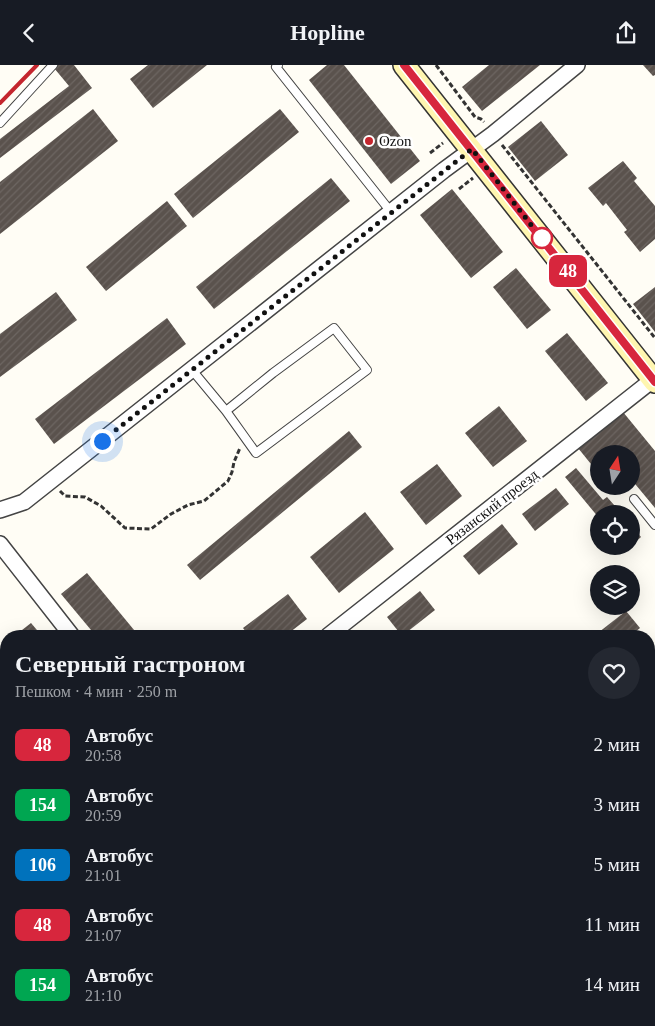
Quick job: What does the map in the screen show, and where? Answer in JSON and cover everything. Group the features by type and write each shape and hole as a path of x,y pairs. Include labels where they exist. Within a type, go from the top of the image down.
{"main road":[{"path":"404,65 654,380"}],"street":[{"path":"0,510 24,502 50,482 391,212 493,134 577,65"},
{"name":"Рязанский проезд","path":"336,630 654,380"},
{"path":"0,543 67,630"}],"lane":[{"path":"0,123 53,65"},
{"path":"278,65 276,67 391,212"},
{"path":"192,370 226,411 256,453 367,371 334,328 226,411"},
{"path":"634,499 655,525"}],"path":[{"path":"436,65 475,117 481,119 655,338"},
{"path":"50,482 65,496 85,497 101,506 125,528 151,529 170,514 188,505 204,501 228,481 244,436"}],"building":[{"path":"58,65 74,65 92,88 0,158 0,139 69,86 54,68"},
{"path":"148,65 207,65 153,108 130,79"},
{"path":"327,65 344,65 420,161 391,184 309,80"},
{"path":"489,65 540,65 482,111 462,87"},
{"path":"643,65 655,65 655,75 653,76"},
{"path":"93,109 118,141 0,234 0,182"},
{"path":"280,109 299,132 193,218 174,194"},
{"path":"541,121 568,155 535,181 508,147"},
{"path":"623,161 637,178 634,181 655,206 655,239 640,252 624,232 627,230 606,203 603,206 588,188"},
{"path":"331,178 350,201 214,309 196,287"},
{"path":"452,189 503,252 471,278 420,215"},
{"path":"167,201 187,226 106,291 86,267"},
{"path":"516,268 551,310 527,329 493,287"},
{"path":"655,287 655,332 633,304"},
{"path":"56,292 77,320 0,377 0,334"},
{"path":"167,318 186,344 54,444 35,419"},
{"path":"567,333 608,383 586,401 545,351"},
{"path":"499,406 527,441 493,467 465,433"},
{"path":"623,412 655,451 655,508 640,490 640,445 590,445 590,463 578,448"},
{"path":"349,431 362,447 200,580 187,565"},
{"path":"437,464 462,496 426,525 400,492"},
{"path":"576,468 590,485 590,495 599,495 603,500 607,497 614,505 590,505 590,507 565,477"},
{"path":"556,488 569,504 535,531 522,514"},
{"path":"365,512 394,549 339,593 310,557"},
{"path":"502,524 518,544 479,575 463,556"},
{"path":"87,573 134,630 91,630 61,594"},
{"path":"420,591 435,610 410,630 397,630 387,617"},
{"path":"288,594 307,619 293,630 244,630 243,628"},
{"path":"621,615 629,615 640,628 638,630 602,630"},
{"path":"31,623 37,630 22,630"}],"railway":[{"path":"0,103 37,65"}],"bus line":[{"name":"48","path":"404,65 655,382"}],"place":[{"name":"Ozon","path":"369,141"}],"route":[{"path":"102,441 472,149 546,244 542,238"}]}
